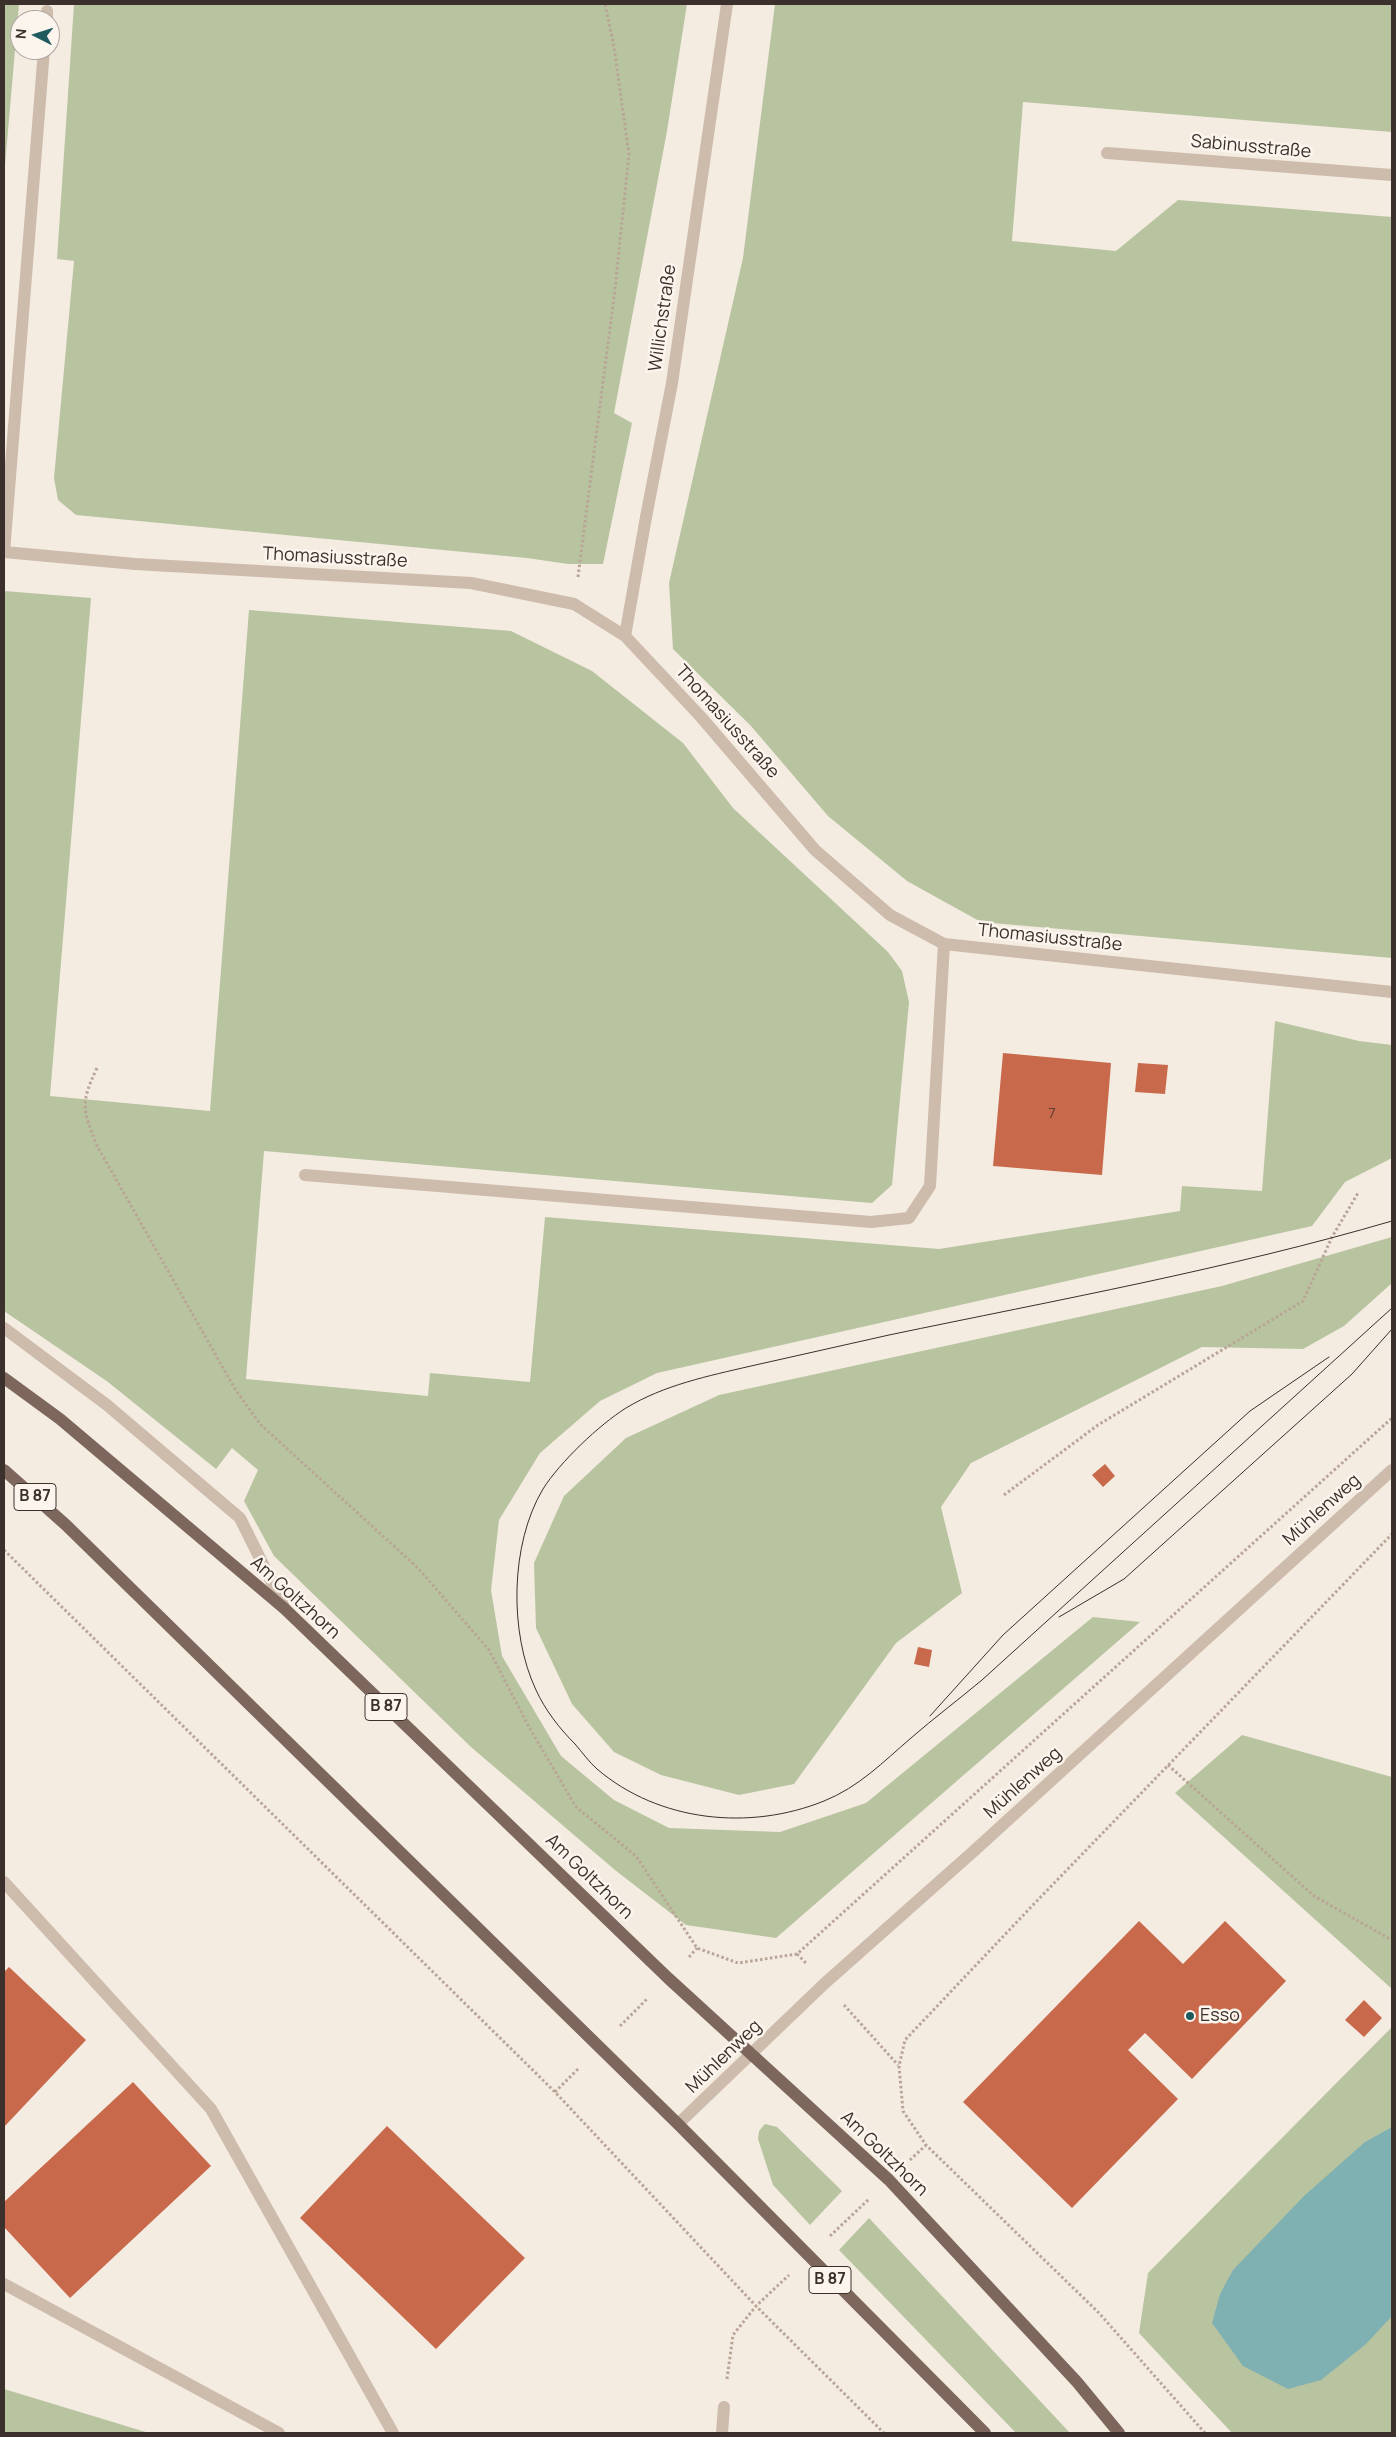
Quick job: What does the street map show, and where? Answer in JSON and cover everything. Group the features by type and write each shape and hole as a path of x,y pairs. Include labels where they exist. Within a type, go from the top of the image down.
{"main road":[{"name":"Am Goltzhorn","path":"4,1378 60,1418 285,1610 668,1978 889,2180 1077,2382 1119,2433"},
{"name":"B 87","path":"4,1470 66,1525 600,2047 985,2433"}],"street":[{"name":"Willichstraße","path":"625,636 672,383 727,4"},
{"path":"4,552 43,60"},
{"name":"Sabinusstraße","path":"1107,153 1392,175"},
{"name":"Thomasiusstraße","path":"4,552 135,564 471,583 574,604 625,636 700,717 815,850 890,915 944,944 1392,992"},
{"path":"305,1175 870,1222 909,1218 930,1186 944,944"},
{"path":"4,1328 107,1405 240,1518 285,1610"},
{"name":"Mühlenweg","path":"678,2124 824,1984 1392,1470"},
{"path":"4,1882 211,2109 393,2433"},
{"path":"4,2284 279,2433"},
{"path":"722,2433 724,2407"}],"path":[{"path":"574,604 615,289 629,154 614,47 605,4"},
{"path":"98,1068 88,1088 84,1111 96,1144 235,1389 260,1424 418,1568 489,1650 529,1727 576,1808 636,1856 697,1948 738,1963 797,1954 1392,1418"},
{"path":"1004,1495 1098,1425 1303,1301 1332,1237 1358,1193"},
{"path":"1205,2433 1099,2312 926,2145 903,2111 899,2066 905,2040 1392,1534"},
{"path":"4,1550 555,2092 756,2306 884,2433"},
{"path":"1168,1765 1314,1896 1392,1940"},
{"path":"555,2092 697,1948"},
{"path":"797,1954 899,2066"}],"green space":[{"path":"4,4 19,4 18,10 10,10 10,60 14,60 4,177"},
{"path":"74,4 687,4 667,131 614,413 632,423 603,564 568,564 527,558 76,515 58,500 54,478 74,261 57,259"},
{"path":"775,4 1392,4 1392,132 1023,102 1012,241 1116,251 1178,200 1392,217 1392,958 981,922 907,881 828,816 751,726 673,649 669,583 743,258"},
{"path":"4,591 91,598 50,1096 210,1111 249,610 511,631 592,671 683,743 733,808 888,952 902,971 909,1002 892,1185 872,1203 264,1151 246,1379 428,1396 430,1373 530,1382 545,1217 939,1249 1180,1211 1182,1186 1262,1191 1275,1021 1359,1041 1392,1045 1392,1158 1345,1182 1312,1226 657,1373 600,1401 540,1453 499,1520 491,1590 502,1656 561,1756 614,1800 669,1828 780,1832 866,1803 1093,1617 1140,1622 776,1938 686,1925 615,1870 471,1747 274,1556 244,1501 258,1470 232,1448 216,1469 108,1382 4,1311"},
{"path":"1392,1237 1392,1283 1344,1326 1303,1349 1202,1347 971,1463 941,1507 962,1593 896,1643 794,1784 739,1795 661,1775 614,1752 572,1704 536,1628 534,1563 564,1496 626,1438 719,1395 1222,1286"},
{"path":"1242,1735 1392,1777 1392,1989 1175,1793"},
{"path":"1392,2027 1392,2433 1232,2433 1139,2333 1148,2273"},
{"path":"765,2124 777,2127 842,2191 810,2225 773,2185 758,2139 759,2131"},
{"path":"869,2218 1070,2433 1016,2433 839,2250"},
{"path":"4,2389 149,2433 4,2433"}],"water":[{"path":"1392,2127 1392,2316 1366,2344 1321,2380 1288,2389 1243,2366 1212,2323 1220,2294 1233,2270 1304,2196 1365,2142"}],"building":[{"path":"1003,1053 1111,1063 1102,1175 993,1166"},
{"path":"1138,1063 1168,1065 1165,1094 1135,1092"},
{"path":"1105,1464 1115,1476 1103,1487 1092,1475"},
{"path":"918,1647 932,1650 929,1667 914,1664"},
{"path":"1139,1921 1183,1964 1225,1921 1286,1981 1192,2079 1145,2033 1128,2050 1178,2099 1072,2208 963,2102"},
{"path":"9,1967 86,2040 4,2127 4,1972"},
{"path":"1364,2000 1382,2018 1364,2037 1345,2020"},
{"path":"133,2082 211,2166 70,2298 4,2227 4,2202"},
{"path":"387,2126 525,2258 436,2349 300,2218"}],"tram line":[{"path":"1392,1221 1205,1269 889,1335 719,1374 671,1387 626,1408 604,1424 581,1445 550,1478 532,1511 524,1536 519,1562 518,1616 521,1642 527,1667 536,1690 553,1719 597,1769 622,1787 648,1801 706,1816 736,1818 766,1816 796,1810 824,1801 860,1781 982,1680 1392,1308"},
{"path":"1059,1617 1124,1579 1352,1374 1392,1329"},
{"path":"930,1716 1003,1635 1250,1411 1329,1357"}],"place":[{"name":"Esso","path":"1190,2016"}]}
